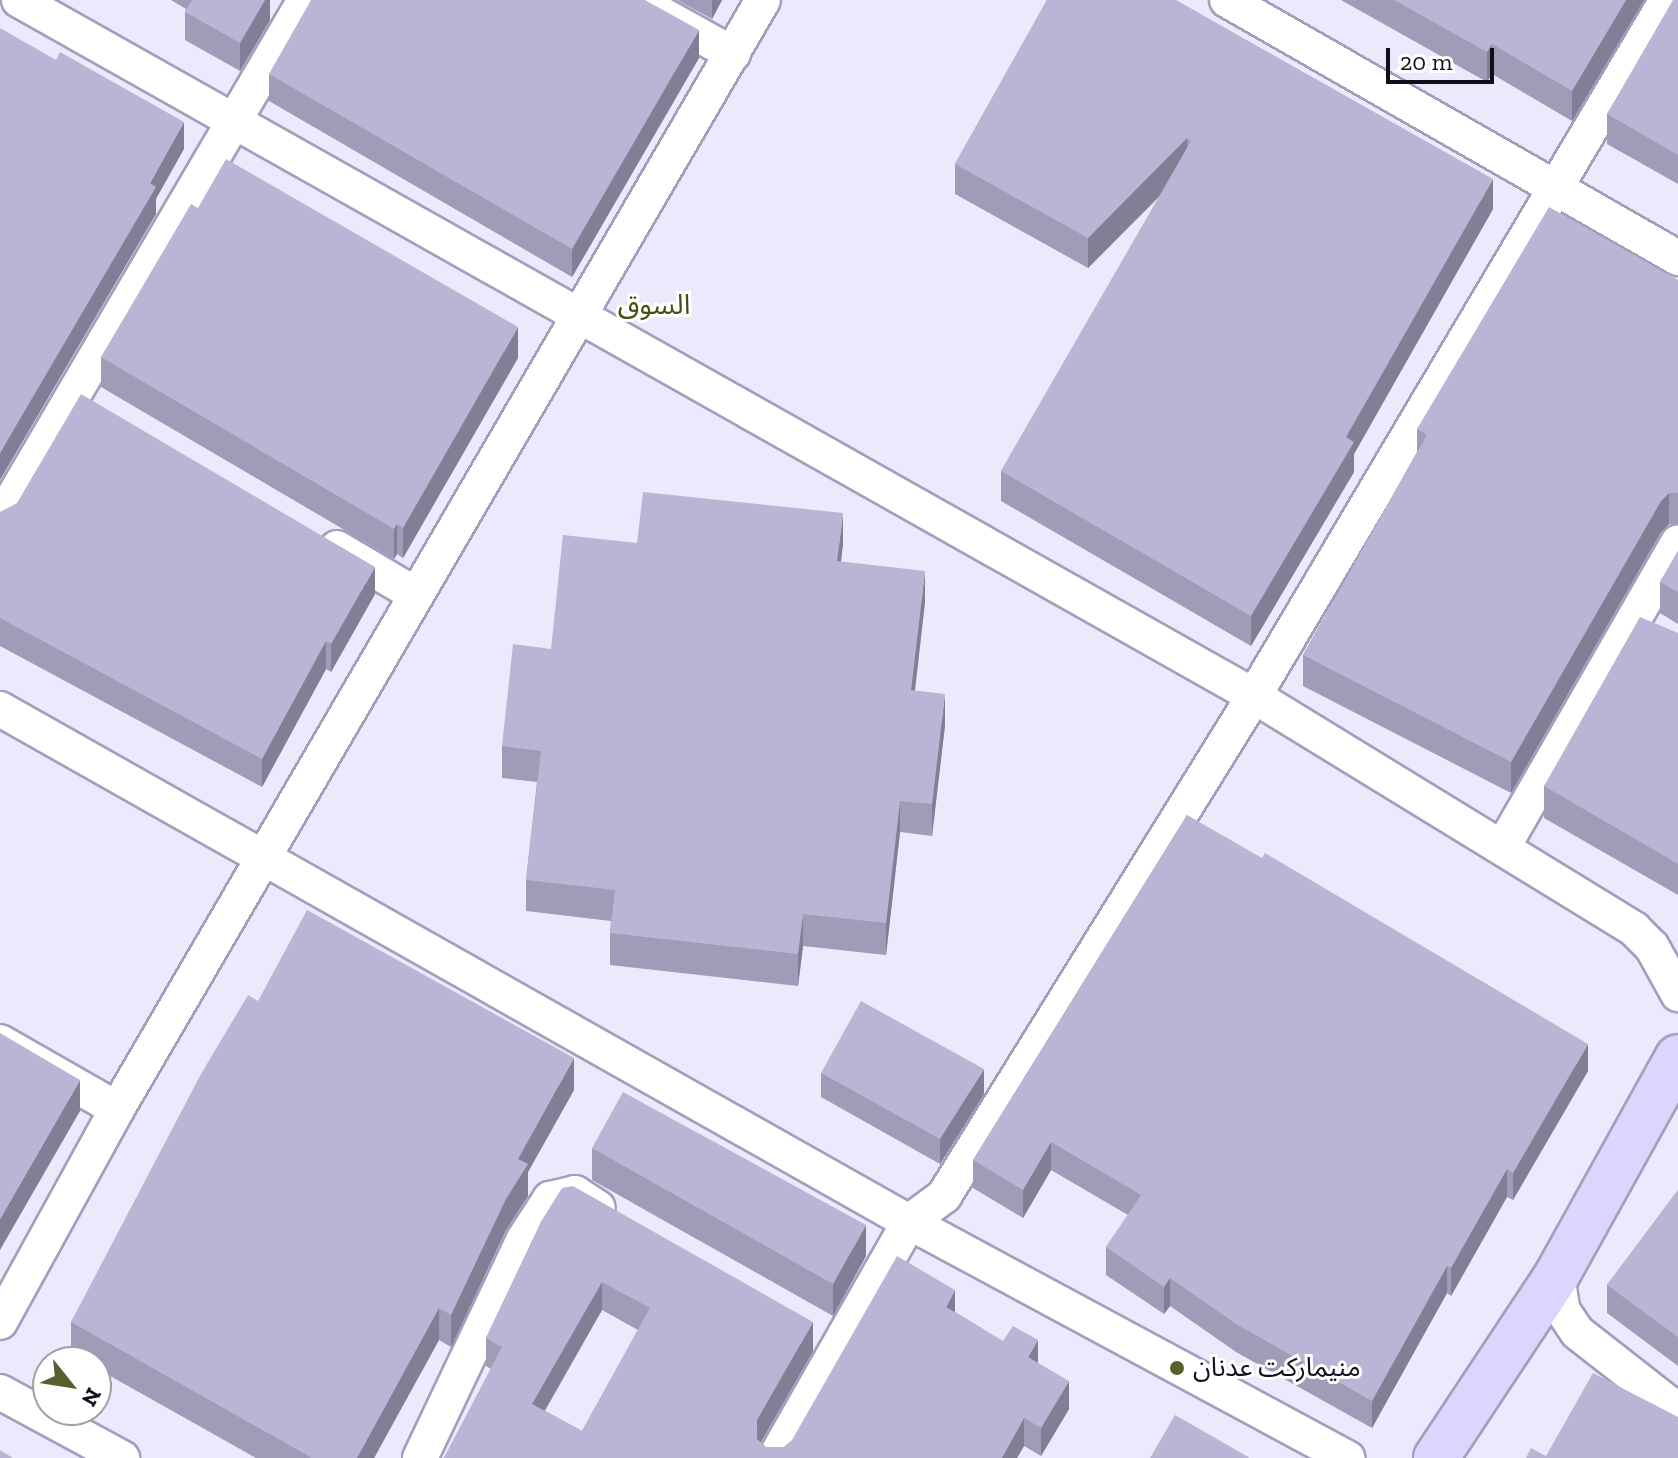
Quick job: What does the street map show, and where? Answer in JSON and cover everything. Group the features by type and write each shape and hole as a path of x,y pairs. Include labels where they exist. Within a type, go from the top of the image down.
{"main road":[{"path":"1436,1458 1557,1275 1678,1057"}],"street":[{"path":"19,0 575,317 1254,696 1504,845 1634,929 1652,947 1678,994"},
{"path":"0,520 88,402 235,122 305,0"},
{"path":"636,0 733,54"},
{"path":"0,1322 117,1109 575,317 763,0"},
{"path":"775,1458 827,1336 909,1222 944,1196 1254,696 1667,0"},
{"path":"1246,5 1553,188 1678,258"},
{"path":"306,530 416,595"},
{"path":"1504,845 1678,542"},
{"path":"1633,622 1667,639"},
{"path":"0,709 262,860 909,1222 1347,1458"},
{"path":"0,1042 117,1109"},
{"path":"420,1458 524,1239 550,1199 575,1193 627,1227"},
{"path":"1557,1275 1563,1311 1577,1332 1678,1411"},
{"path":"0,1392 122,1458"}],"building":[{"path":"192,0 265,0 240,43 185,12"},
{"path":"311,0 645,0 699,30 572,249 269,74"},
{"path":"1047,0 1176,0 1493,179 1346,437 1354,442 1251,616 1001,471 1191,141 1187,138 1088,238 955,164"},
{"path":"1394,0 1626,0 1572,91 1492,44 1487,52"},
{"path":"1673,0 1678,0 1678,155 1607,114"},
{"path":"0,28 56,60 60,52 184,122 150,183 156,187 0,453"},
{"path":"226,159 518,327 403,528 397,524 394,529 101,357 191,204 198,208"},
{"path":"1549,207 1678,280 1678,493 1669,493 1661,501 1511,762 1303,655 1427,435 1417,429"},
{"path":"81,394 375,567 331,644 326,641 262,759 0,618 0,512 17,503"},
{"path":"643,492 843,513 837,561 925,571 911,690 945,694 932,804 900,801 886,923 803,914 798,954 610,933 615,890 526,880 541,751 502,746 513,644 551,649 563,535 637,543"},
{"path":"1678,551 1678,592 1660,582"},
{"path":"1640,617 1678,633 1678,864 1544,786"},
{"path":"1187,815 1262,858 1265,853 1588,1044 1513,1173 1507,1169 1451,1268 1447,1266 1372,1401 1236,1324 1170,1278 1164,1287 1106,1247 1141,1195 1051,1142 1023,1190 973,1160"},
{"path":"307,910 574,1058 518,1159 528,1164 506,1199 451,1315 439,1308 357,1458 312,1458 71,1322 201,1074 248,995 258,1001"},
{"path":"861,1001 984,1069 940,1139 821,1073"},
{"path":"0,1033 80,1080 0,1219"},
{"path":"623,1092 866,1225 833,1284 592,1148"},
{"path":"573,1186 813,1322 757,1420 757,1439 766,1447 784,1447 792,1440 897,1256 955,1290 946,1307 1003,1341 1013,1326 1038,1340 1028,1357 1069,1381 1041,1428 1024,1418 1002,1458 444,1458 502,1347 486,1338 542,1220 562,1188","holes":["602,1282 650,1308 582,1431 532,1404"]},
{"path":"1678,1190 1678,1337 1607,1285"},
{"path":"1593,1373 1678,1417 1678,1458 1526,1458 1531,1448 1546,1456"},
{"path":"1175,1415 1250,1458 1150,1458"},
{"path":"0,1450 13,1458 0,1458"}],"place":[{"name":"منيماركت عدنان","path":"1177,1368"}],"district":[{"name":"السوق","path":"654,305"}]}
